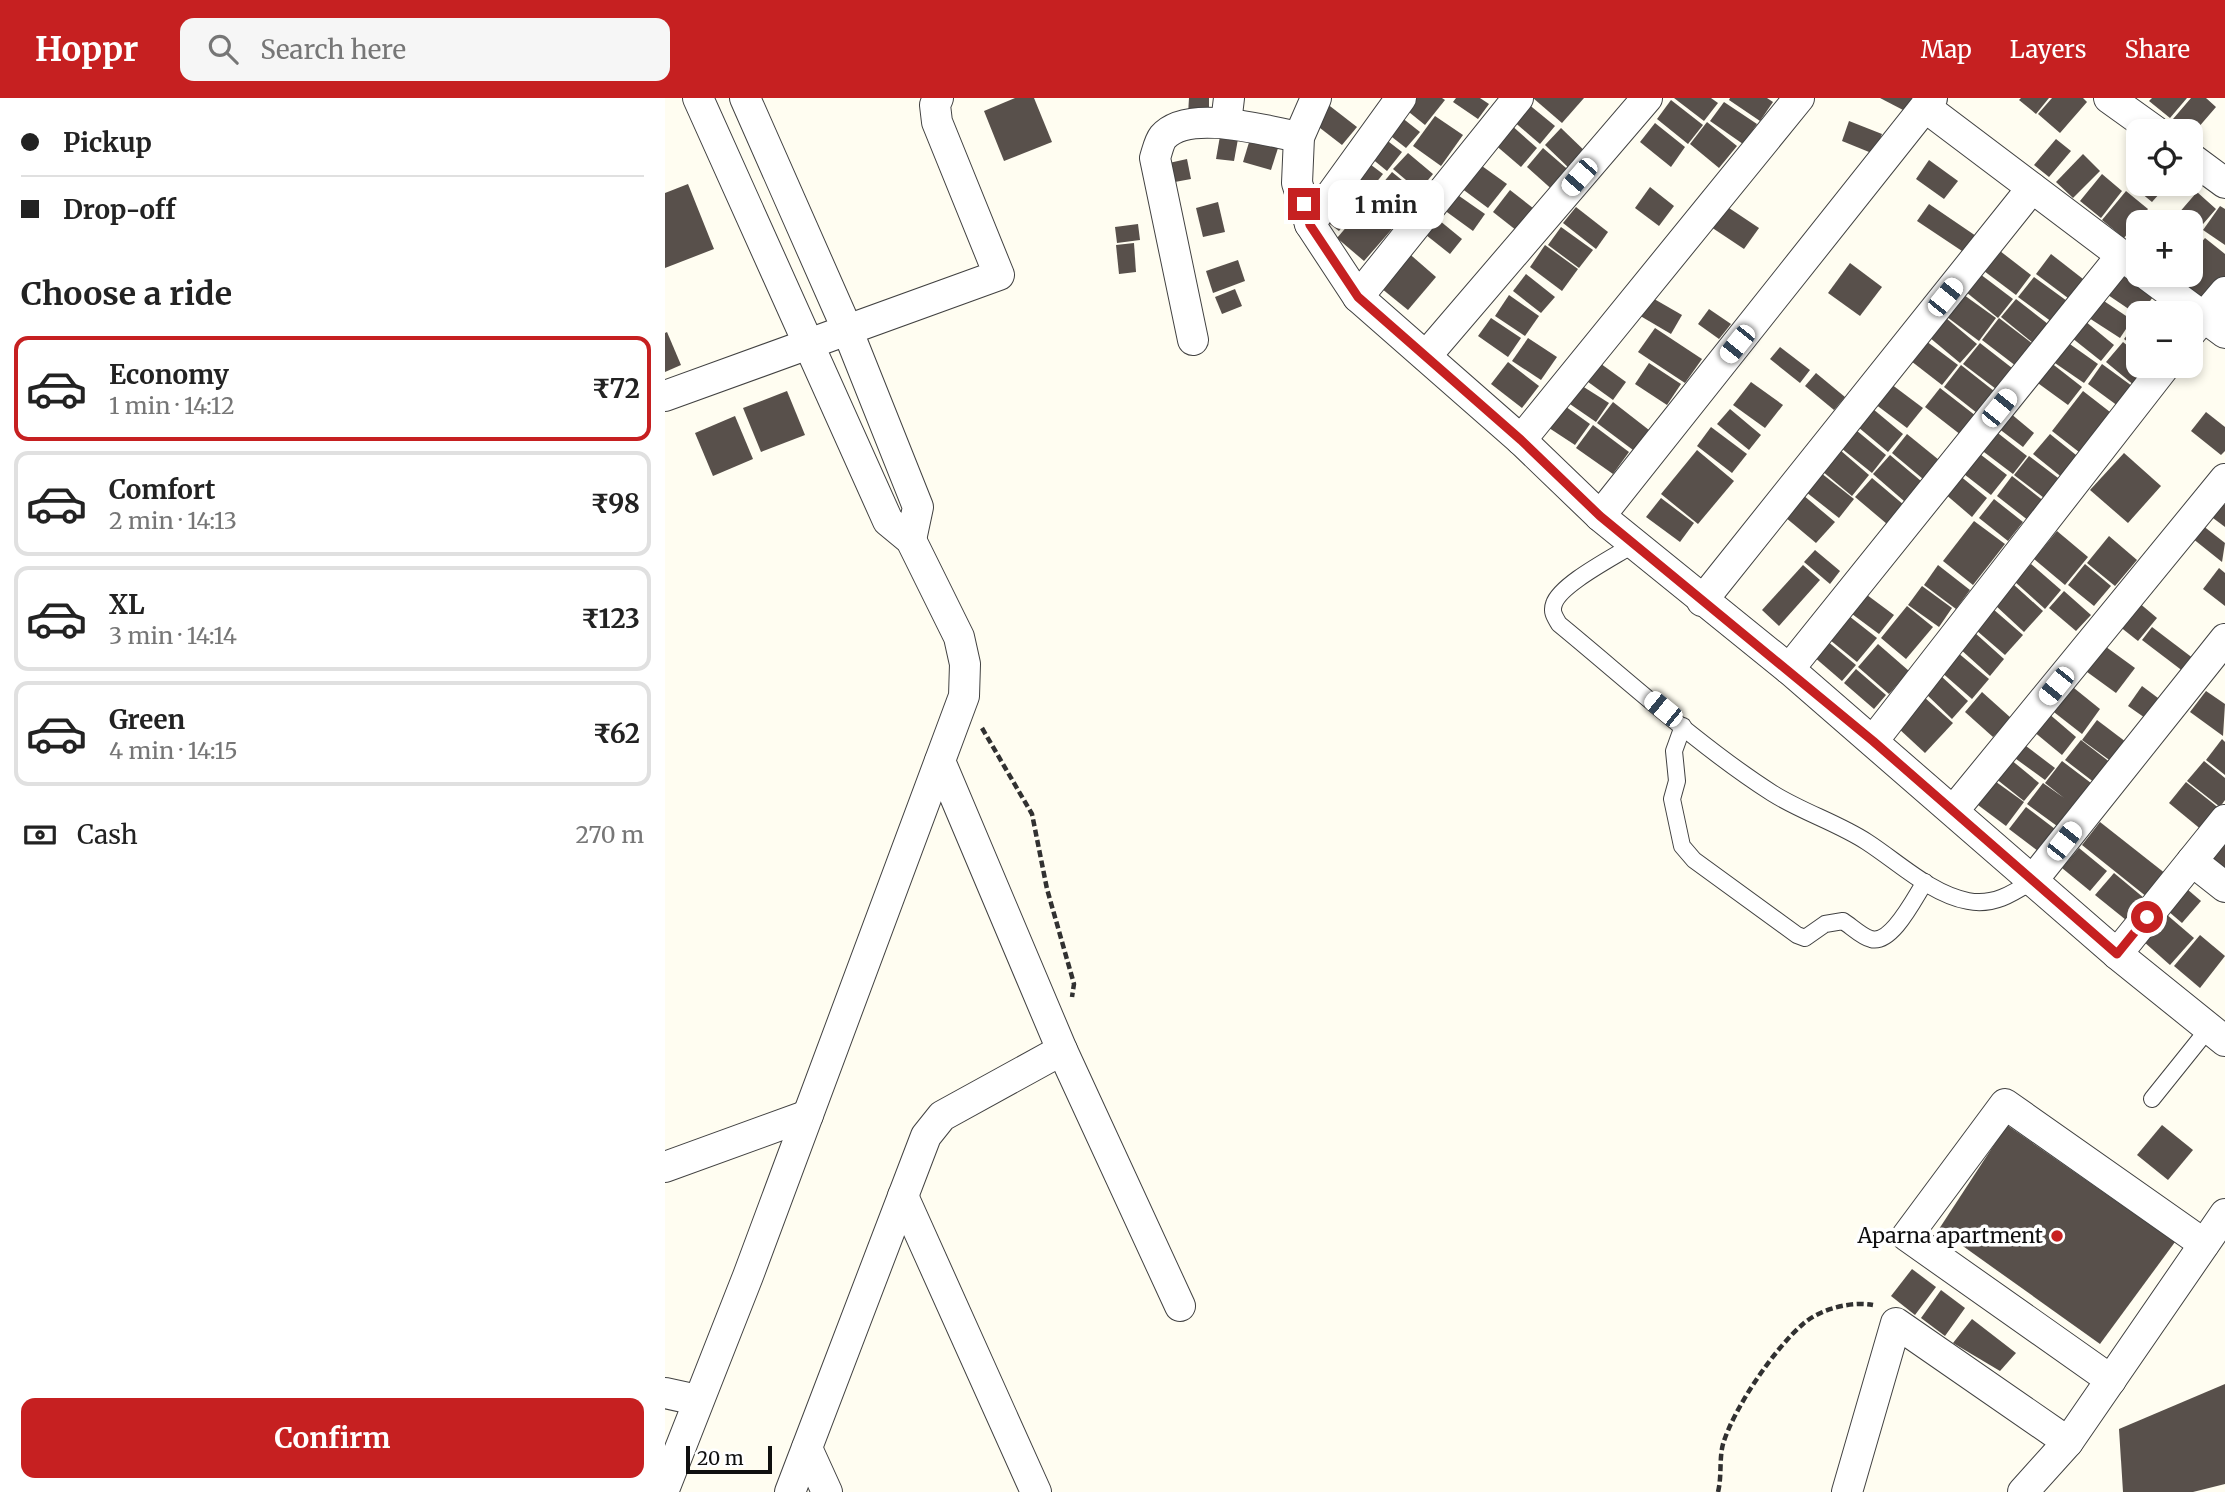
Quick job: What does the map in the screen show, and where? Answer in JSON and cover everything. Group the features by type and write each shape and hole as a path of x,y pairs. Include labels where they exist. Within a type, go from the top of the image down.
{"street":[{"path":"665,1488 964,696 965,664 959,637 911,540 888,521 698,98"},
{"path":"745,98 847,329 918,507 911,540"},
{"path":"665,396 999,275 937,122 935,105 938,98"},
{"path":"1316,98 1300,137 1297,183 1310,225 1358,297 1521,440 1600,516 1789,669 2117,954 2217,1034"},
{"path":"1310,225 1401,98"},
{"path":"1358,297 1518,98"},
{"path":"1426,356 1647,98"},
{"path":"1521,440 1799,98"},
{"path":"2109,98 2138,119"},
{"path":"1600,516 1929,103 2032,188 2126,259"},
{"path":"1193,340 1155,158 1161,138 1178,126 1228,110 1300,137"},
{"path":"2203,167 2225,183"},
{"path":"1702,601 2032,188"},
{"path":"1789,669 2126,267"},
{"path":"2160,287 2206,328 2225,292"},
{"path":"1873,741 2156,378"},
{"path":"1954,810 2225,479"},
{"path":"2032,881 2225,639"},
{"path":"940,761 1062,1050 1180,1306"},
{"path":"2117,954 2225,820"},
{"path":"2192,861 2225,887"},
{"path":"790,1492 926,1136 942,1116 1062,1050"},
{"path":"2111,1380 1907,1236 2005,1104 2204,1244"},
{"path":"665,1167 808,1115"},
{"path":"903,1195 1036,1492"},
{"path":"2023,1492 2068,1442 2225,1214"},
{"path":"1847,1492 1896,1323 2068,1442"},
{"path":"665,1393 697,1400"},
{"path":"807,1447 827,1492"}],"lane":[{"path":"1635,544 1561,591 1554,603 1553,615 1559,625 1683,726 1773,793 1865,840 1925,882 1957,898 1981,902 2008,897 2032,881"},
{"path":"1683,726 1675,751 1677,781 1672,799 1682,846 1693,860 1797,935 1805,938 1825,924 1843,921 1870,939 1881,939 1891,933 1925,882"},
{"path":"2152,1099 2217,1034"}],"path":[{"path":"964,696 1032,814 1048,889 1074,984 1071,1003"},
{"path":"1718,1492 1723,1466 1722,1448 1733,1419 1777,1354 1804,1323 1853,1303 1890,1310 1896,1323"}],"building":[{"path":"1015,98 1034,98 1052,142 1004,161 984,111"},
{"path":"1189,98 1209,98 1209,116 1188,115"},
{"path":"1404,98 1445,100 1425,125 1399,104"},
{"path":"1456,98 1480,98 1489,104 1478,119 1453,102"},
{"path":"1533,98 1584,98 1562,123"},
{"path":"1674,98 1711,98 1718,103 1704,121"},
{"path":"1767,98 1773,102 1760,121 1729,100"},
{"path":"1880,98 1912,98 1905,111"},
{"path":"2049,98 2036,114 2019,100"},
{"path":"2052,98 2083,98 2087,102 2060,133 2038,114"},
{"path":"2152,98 2187,98 2170,118 2149,101"},
{"path":"2191,98 2206,98 2216,107 2203,122 2203,119 2173,119"},
{"path":"1671,100 1703,125 1688,144 1657,119"},
{"path":"1724,102 1757,124 1743,144 1710,121"},
{"path":"1326,103 1357,127 1342,145 1311,121"},
{"path":"1527,103 1555,126 1540,144 1512,120"},
{"path":"1396,113 1420,132 1406,148 1383,130"},
{"path":"1435,116 1463,135 1441,166 1413,146"},
{"path":"1849,121 1882,134 1874,154 1842,141"},
{"path":"1707,122 1737,146 1719,168 1690,144"},
{"path":"1655,123 1685,147 1671,167 1640,142"},
{"path":"1510,124 1537,148 1521,167 1493,143"},
{"path":"1561,128 1590,156 1574,173 1545,145"},
{"path":"1380,135 1402,152 1387,171 1365,153"},
{"path":"1220,136 1238,139 1234,161 1216,159"},
{"path":"1250,139 1278,148 1271,170 1243,162"},
{"path":"2056,139 2071,151 2049,177 2034,165"},
{"path":"1543,148 1573,174 1556,193 1527,167"},
{"path":"1408,153 1433,174 1419,191 1393,169"},
{"path":"2083,154 2100,171 2073,198 2056,182"},
{"path":"1362,158 1383,174 1371,189 1350,174"},
{"path":"1187,159 1191,179 1164,184 1160,165"},
{"path":"1929,160 1958,181 1944,199 1916,179"},
{"path":"1475,161 1507,184 1488,208 1457,185"},
{"path":"1392,172 1419,194 1401,217 1373,195"},
{"path":"2102,174 2122,191 2101,218 2080,201"},
{"path":"1348,178 1370,195 1357,211 1335,194"},
{"path":"688,184 714,249 665,268 665,193"},
{"path":"1650,187 1674,206 1659,226 1635,208"},
{"path":"1510,190 1538,212 1521,234 1493,212"},
{"path":"1452,191 1485,214 1473,231 1440,207"},
{"path":"2126,191 2126,196 2132,196 2148,209 2126,210 2124,238 2102,220"},
{"path":"2145,196 2157,196 2152,202"},
{"path":"2194,196 2201,196 2216,209 2203,224 2203,210 2181,210"},
{"path":"1333,197 1353,213 1339,231 1319,216"},
{"path":"1372,197 1399,221 1364,261 1337,238"},
{"path":"1218,202 1225,232 1203,237 1196,208"},
{"path":"1723,204 1759,228 1744,249 1708,225"},
{"path":"1929,204 1976,236 1965,253 1917,221"},
{"path":"2220,206 2225,209 2225,245 2203,230"},
{"path":"1576,207 1608,232 1596,249 1563,223"},
{"path":"1434,216 1462,239 1450,254 1421,231"},
{"path":"1138,224 1140,240 1117,243 1115,227"},
{"path":"1561,227 1593,250 1579,268 1548,245"},
{"path":"2205,238 2225,254 2225,278 2205,301 2188,287 2203,287"},
{"path":"1134,243 1136,272 1119,274 1116,245"},
{"path":"1545,245 1578,269 1562,291 1530,267"},
{"path":"1405,250 1436,277 1408,310 1376,284"},
{"path":"2000,251 2031,275 2016,295 1984,271"},
{"path":"2051,254 2083,279 2068,298 2036,274"},
{"path":"1238,260 1245,281 1213,293 1206,271"},
{"path":"1850,263 1882,287 1860,316 1828,293"},
{"path":"1526,274 1555,297 1541,313 1513,291"},
{"path":"1980,274 2013,299 1998,318 1966,292"},
{"path":"2122,275 2126,278 2126,287 2139,287 2153,297 2150,301 2126,301 2126,307 2108,295"},
{"path":"2034,277 2067,301 2052,322 2018,297"},
{"path":"1235,289 1242,306 1222,314 1215,297"},
{"path":"1509,295 1539,316 1525,336 1495,316"},
{"path":"1964,295 1996,318 1979,341 1947,317"},
{"path":"1649,296 1682,315 1671,334 1637,314"},
{"path":"2016,299 2048,324 2033,343 2001,317"},
{"path":"2101,299 2126,316 2126,329 2120,338 2089,318"},
{"path":"1709,309 1731,324 1719,339 1698,324"},
{"path":"1491,318 1521,338 1508,357 1478,336"},
{"path":"1946,318 1977,344 1960,363 1929,337"},
{"path":"1999,318 2033,344 2016,366 1982,340"},
{"path":"2085,321 2114,345 2101,361 2072,338"},
{"path":"1655,328 1702,359 1685,383 1638,352"},
{"path":"667,332 681,365 665,372 665,333"},
{"path":"1528,338 1557,357 1541,380 1512,361"},
{"path":"1926,341 1958,365 1942,385 1911,361"},
{"path":"2067,342 2098,364 2084,383 2052,361"},
{"path":"2123,342 2126,344 2126,378 2141,378 2135,386 2106,362"},
{"path":"1980,343 2012,368 1996,389 1963,364"},
{"path":"1780,347 1810,370 1800,383 1770,359"},
{"path":"1597,361 1626,382 1613,400 1584,379"},
{"path":"1508,362 1539,386 1522,408 1491,384"},
{"path":"2050,362 2082,387 2068,405 2035,381"},
{"path":"1649,363 1681,384 1667,405 1635,384"},
{"path":"2102,364 2132,386 2118,406 2088,384"},
{"path":"1961,365 1994,391 1977,413 1944,387"},
{"path":"1816,373 1845,397 1834,410 1805,386"},
{"path":"1751,382 1783,405 1765,428 1733,405"},
{"path":"1579,384 1609,403 1596,422 1567,402"},
{"path":"1891,384 1923,408 1907,428 1875,404"},
{"path":"1940,388 1976,416 1961,435 1925,407"},
{"path":"787,391 805,435 761,452 743,408"},
{"path":"2083,391 2110,412 2079,452 2052,431"},
{"path":"1613,402 1649,430 1633,450 1597,423"},
{"path":"1562,404 1590,424 1575,445 1546,426"},
{"path":"1730,409 1761,435 1749,450 1717,424"},
{"path":"1873,409 1903,434 1888,452 1858,427"},
{"path":"2206,412 2225,427 2225,451 2221,455 2191,431"},
{"path":"2010,413 2034,433 2023,447 1998,428"},
{"path":"735,416 753,459 713,476 695,433"},
{"path":"1593,425 1629,452 1613,474 1576,448"},
{"path":"1711,427 1747,454 1732,473 1697,446"},
{"path":"1856,430 1886,455 1872,473 1841,448"},
{"path":"1994,430 2027,456 2013,474 1980,449"},
{"path":"1907,434 1939,460 1923,479 1892,453"},
{"path":"2050,434 2081,459 2064,479 2033,454"},
{"path":"1697,450 1734,481 1698,524 1661,494"},
{"path":"1840,450 1869,475 1852,496 1822,471"},
{"path":"1976,451 2007,475 1991,495 1960,471"},
{"path":"2124,453 2161,486 2128,523 2090,490"},
{"path":"1890,455 1921,481 1904,501 1873,474"},
{"path":"2029,456 2062,481 2048,501 2014,475"},
{"path":"1821,473 1854,499 1839,518 1806,492"},
{"path":"1959,475 1987,498 1972,517 1944,493"},
{"path":"2012,476 2045,502 2029,521 1997,496"},
{"path":"1872,478 1904,505 1887,524 1855,497"},
{"path":"1803,495 1835,522 1816,543 1785,517"},
{"path":"1661,498 1694,523 1680,542 1646,517"},
{"path":"1994,499 2023,522 2008,541 1979,518"},
{"path":"2221,501 2225,505 2225,527 2209,515"},
{"path":"1974,521 2005,544 1973,585 1943,561"},
{"path":"2202,525 2225,543 2222,562 2192,538"},
{"path":"2057,531 2088,557 2065,585 2034,559"},
{"path":"2109,536 2137,560 2115,586 2087,563"},
{"path":"1815,550 1840,571 1830,584 1804,562"},
{"path":"2031,564 2061,590 2045,609 2015,582"},
{"path":"2085,564 2111,586 2094,606 2068,585"},
{"path":"1803,565 1820,580 1779,626 1762,610"},
{"path":"1938,565 1970,590 1956,609 1924,585"},
{"path":"2219,568 2225,573 2225,606 2203,589"},
{"path":"2013,584 2043,611 2024,632 1995,605"},
{"path":"1922,586 1952,608 1939,627 1908,605"},
{"path":"2064,591 2091,615 2076,631 2049,608"},
{"path":"1863,592 1894,615 1879,634 1848,611"},
{"path":"2138,602 2157,618 2138,641 2119,626"},
{"path":"1907,606 1933,627 1906,659 1881,638"},
{"path":"1993,609 2023,635 2005,655 1976,630"},
{"path":"1849,616 1877,638 1857,662 1830,640"},
{"path":"2152,627 2198,662 2188,675 2142,640"},
{"path":"1974,632 2004,659 1990,676 1959,648"},
{"path":"1826,640 1856,665 1842,681 1813,656"},
{"path":"1878,644 1909,671 1889,694 1858,667"},
{"path":"2102,644 2135,668 2116,693 2083,669"},
{"path":"1957,652 1989,679 1972,699 1940,671"},
{"path":"1856,669 1886,695 1874,709 1844,683"},
{"path":"1941,676 1968,701 1952,719 1925,693"},
{"path":"2069,684 2100,709 2082,734 2050,709"},
{"path":"2142,686 2162,701 2148,720 2128,706"},
{"path":"2206,691 2225,704 2223,736 2190,712"},
{"path":"1982,692 2011,718 1993,737 1965,712"},
{"path":"1924,697 1953,723 1925,753 1897,727"},
{"path":"2048,713 2076,737 2062,755 2033,731"},
{"path":"2097,720 2126,742 2112,762 2082,740"},
{"path":"2222,739 2225,742 2225,775 2206,760"},
{"path":"2081,740 2111,763 2095,783 2065,760"},
{"path":"2022,743 2055,768 2045,780 2012,756"},
{"path":"2010,759 2039,783 2024,801 1995,778"},
{"path":"2062,761 2091,783 2057,826 2027,804 2043,783 2064,798 2045,783"},
{"path":"2204,761 2225,778 2225,800 2220,807 2187,781"},
{"path":"1992,779 2024,802 2006,826 1974,802"},
{"path":"2186,782 2220,809 2203,831 2169,803"},
{"path":"2026,807 2055,829 2038,851 2009,829"},
{"path":"2100,822 2166,874 2147,897 2082,845"},
{"path":"2225,841 2225,870 2210,857"},
{"path":"2079,848 2107,871 2090,891 2062,868"},
{"path":"2114,873 2144,898 2126,920 2095,895"},
{"path":"2187,889 2201,901 2182,923 2168,911"},
{"path":"2166,914 2194,938 2170,965 2143,941"},
{"path":"2200,935 2225,956 2200,988 2174,966"},
{"name":"Aparna apartment","path":"2007,1125 2175,1242 2100,1344 1939,1229"},
{"path":"2162,1125 2193,1150 2168,1180 2137,1155"},
{"path":"1912,1269 1936,1287 1915,1315 1891,1296"},
{"path":"1941,1290 1965,1308 1945,1336 1921,1318"},
{"path":"1972,1319 2016,1353 2000,1371 1953,1343"},
{"path":"2225,1384 2225,1484 2193,1492 2123,1492 2119,1429"}],"place":[{"name":"Aparna apartment","path":"2057,1236"}],"route":[{"path":"1304,204 1310,225 1358,297 1521,440 1600,516 1789,669 2117,954 2147,917"}]}
